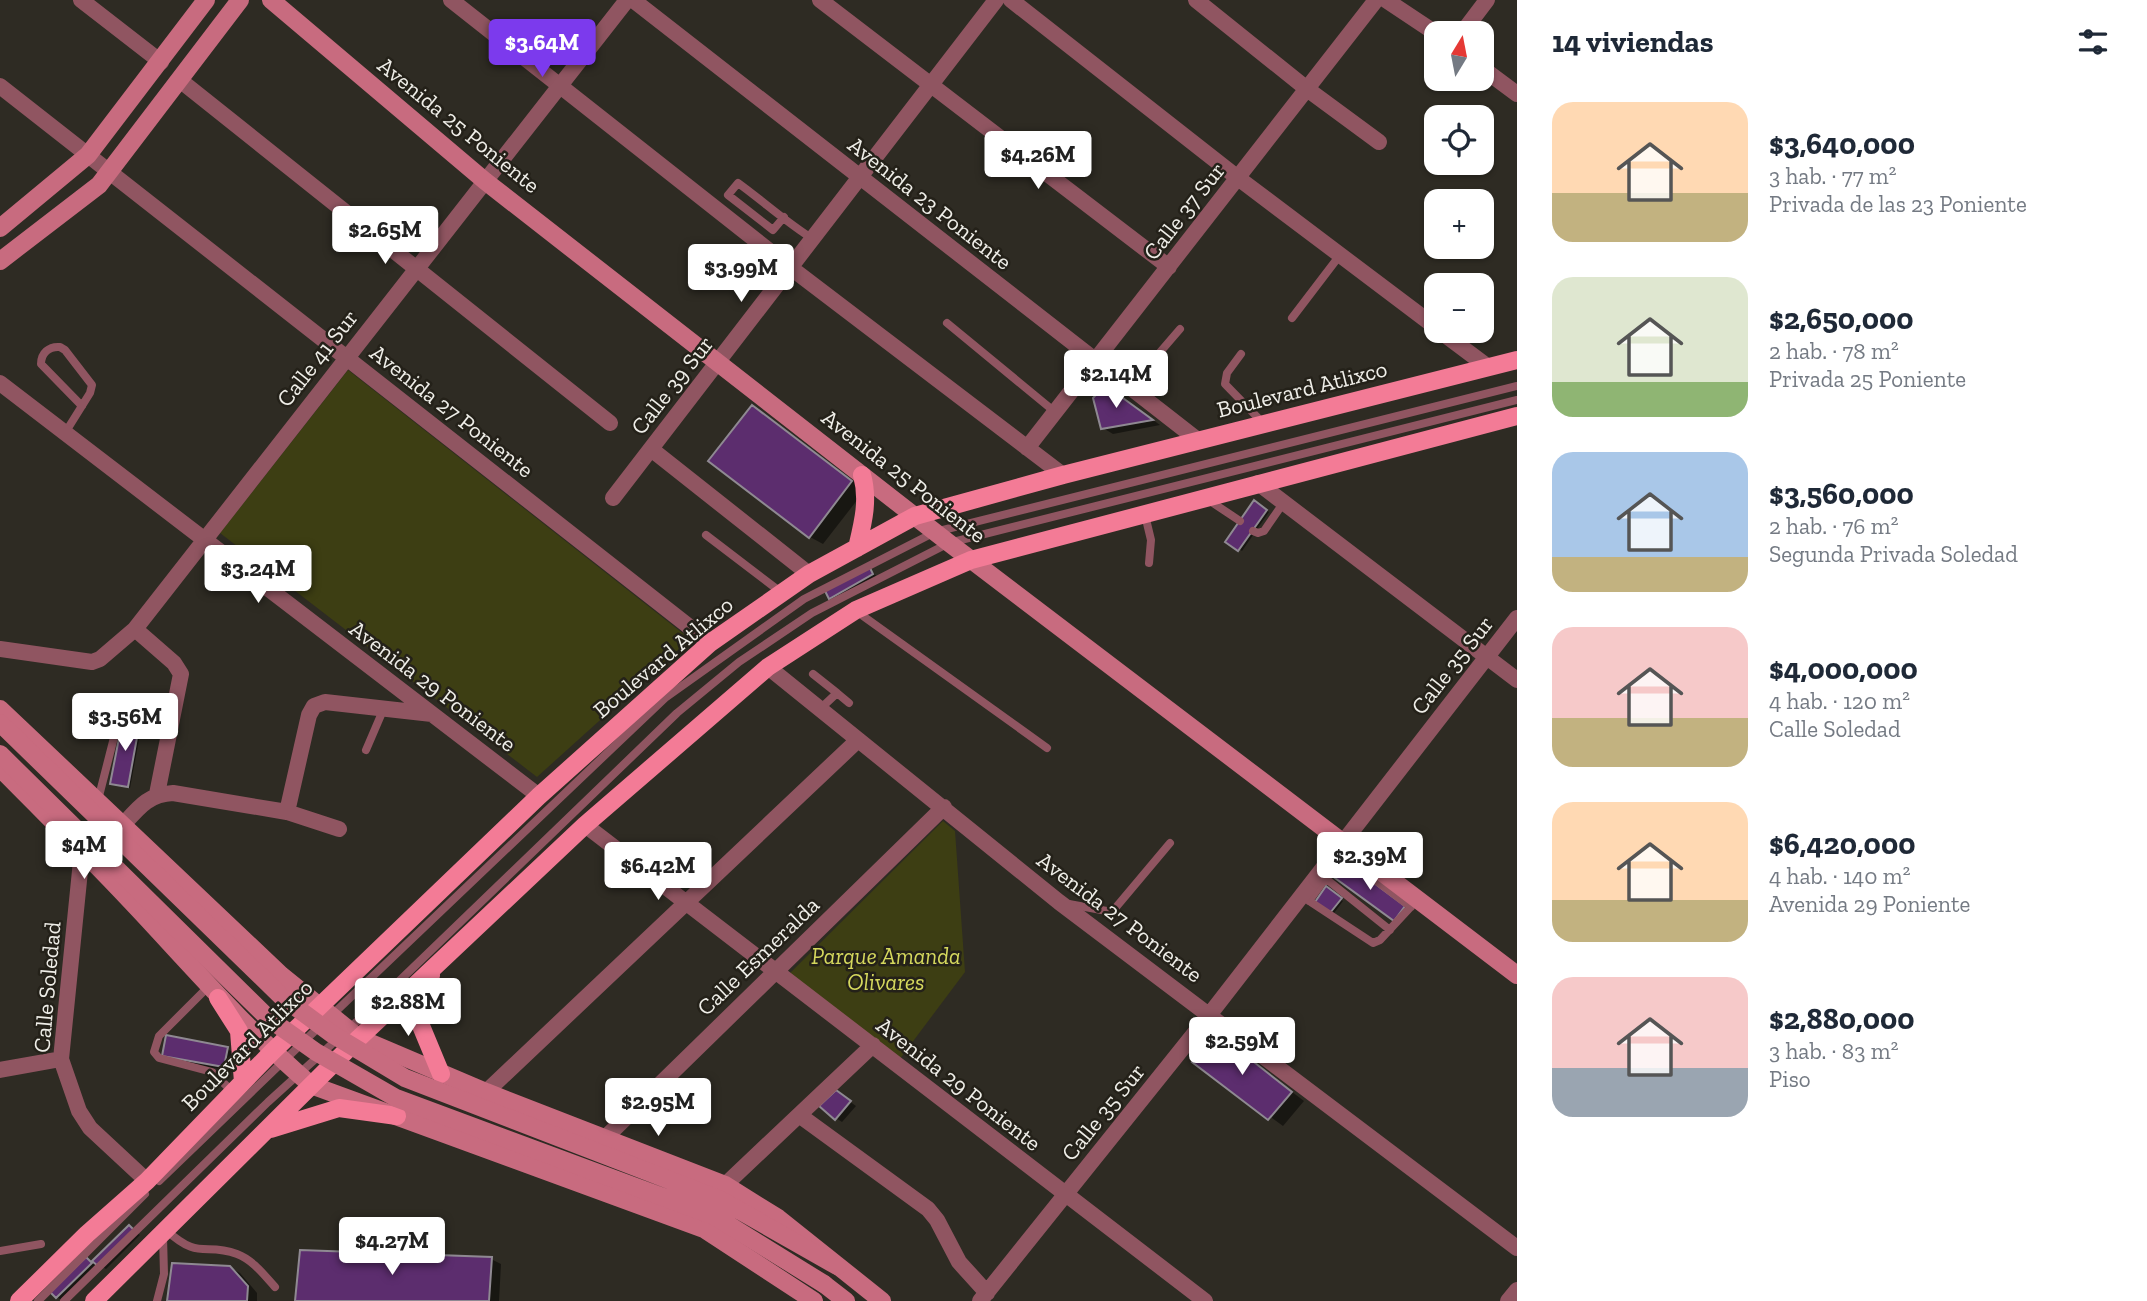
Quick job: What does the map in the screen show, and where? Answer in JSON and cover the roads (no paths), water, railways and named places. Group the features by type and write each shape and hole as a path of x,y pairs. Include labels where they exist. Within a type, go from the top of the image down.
{"main road":[{"path":"0,228 88,155 206,0"},
{"path":"0,261 99,185 240,0"},
{"name":"Avenida 25 Poniente","path":"270,1 485,181 720,361 942,538 1414,903 1517,975"},
{"name":"Boulevard Atlixco","path":"19,1301 87,1234 147,1181 238,1087 278,1057 326,1011 539,796 710,643 809,574 915,516 1063,475 1517,360"},
{"path":"94,1301 264,1132 305,1080 353,1033 433,971 585,825 768,667 856,610 971,560 1517,416"},
{"path":"857,548 865,513 862,475"},
{"path":"0,709 281,975 353,1033 441,1074 725,1185 778,1218 882,1301"},
{"path":"0,723 282,997 332,1034 405,1079 721,1200 837,1266"},
{"path":"0,754 268,1018 316,1052 396,1098 714,1216 824,1284 846,1301"},
{"path":"0,768 137,907 213,993 305,1080 704,1230 814,1301"},
{"path":"137,907 172,871"},
{"path":"433,971 419,1021 441,1074"},
{"path":"213,993 239,1031 238,1087"},
{"path":"451,1136 486,1092"},
{"path":"264,1132 339,1108 397,1116"}],"street":[{"path":"81,0 161,62"},
{"path":"451,0 558,88 1063,475"},
{"name":"Calle 41 Sur","path":"0,649 92,662 100,659 135,629 627,0"},
{"name":"Avenida 23 Poniente","path":"633,0 1199,441"},
{"path":"820,0 1169,267"},
{"name":"Calle 39 Sur","path":"613,498 996,0"},
{"path":"1011,0 1238,178 1424,318"},
{"path":"1196,0 1307,89 1379,142"},
{"name":"Calle 37 Sur","path":"1027,448 1377,0"},
{"path":"1386,0 1424,25"},
{"path":"1471,21 1487,0"},
{"path":"1494,77 1517,94"},
{"path":"181,80 610,424"},
{"name":"Avenida 27 Poniente","path":"0,86 710,643"},
{"path":"1456,343 1488,367"},
{"name":"Avenida 29 Poniente","path":"0,383 539,796"},
{"path":"651,449 809,574"},
{"path":"1258,483 1517,680"},
{"name":"Calle 35 Sur","path":"984,1297 1210,1014 1306,899 1517,618"},
{"path":"135,629 178,668 180,681 157,793"},
{"name":"Avenida 27 Poniente","path":"768,667 1059,902 1517,1248"},
{"path":"287,812 309,715 314,706 325,702 434,714"},
{"path":"486,1092 858,740"},
{"path":"123,825 143,803 157,793 173,793 287,812 339,829"},
{"name":"Calle Esmeralda","path":"605,1138 944,807"},
{"name":"Avenida 29 Poniente","path":"585,825 873,1045 1196,1298"},
{"name":"Calle Soledad","path":"82,851 61,1059 79,1111 90,1128 147,1181"},
{"path":"725,1185 873,1045"},
{"path":"0,1070 61,1059"},
{"path":"799,1115 928,1209 937,1220 959,1262 984,1297"},
{"path":"1508,1301 1517,1290"}],"lane":[{"path":"783,216 773,230 728,195 738,183 783,216 813,239"},
{"path":"1293,318 1340,255"},
{"path":"947,323 1055,411"},
{"path":"1130,387 1180,329"},
{"path":"65,433 82,406 92,389 90,381 65,351 60,347 49,349 41,358 41,364 82,406"},
{"path":"1241,354 1227,373 1225,384 1236,399 1264,424"},
{"path":"326,1011 665,698 804,599 942,538 1517,386"},
{"path":"353,1033 707,687 812,613 942,538 1517,400"},
{"path":"1205,497 1240,521"},
{"path":"1252,531 1264,531 1284,502"},
{"path":"1144,513 1151,540 1149,563"},
{"path":"706,535 782,593"},
{"path":"856,610 1047,748"},
{"path":"813,674 849,703"},
{"path":"820,709 837,693"},
{"path":"366,750 384,709"},
{"path":"98,800 120,714 130,711 173,718"},
{"path":"1059,902 1112,912 1170,844"},
{"path":"1323,876 1390,930"},
{"path":"1306,899 1373,943 1390,930 1414,903"},
{"path":"213,993 159,1036 154,1052 159,1058 212,1072 238,1087"},
{"path":"37,1301 278,1057"},
{"path":"64,1301 305,1080"},
{"path":"164,1231 183,1246 239,1255 252,1262 275,1287"},
{"path":"157,1301 166,1257 164,1231"},
{"path":"0,1251 41,1244"}],"park label":[{"name":"Parque Amanda Olivares","path":"886,969"}]}
